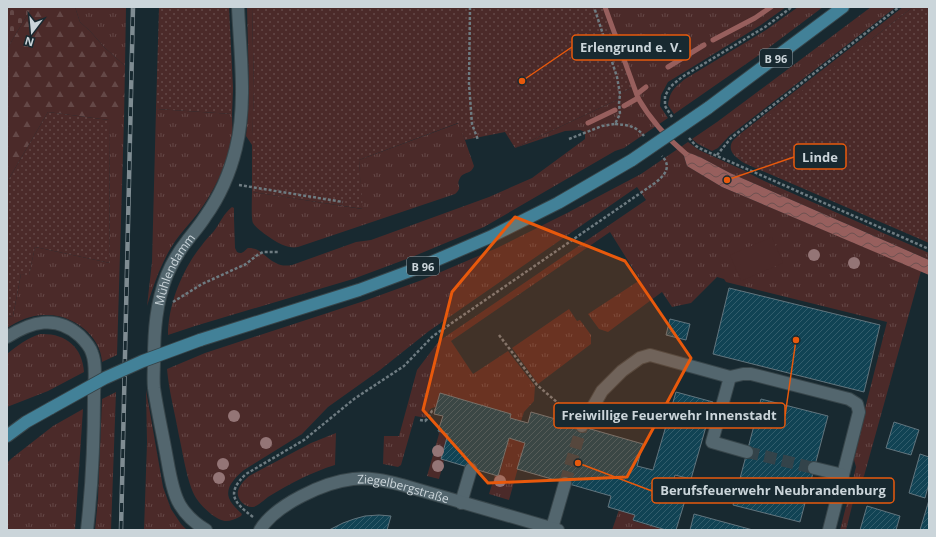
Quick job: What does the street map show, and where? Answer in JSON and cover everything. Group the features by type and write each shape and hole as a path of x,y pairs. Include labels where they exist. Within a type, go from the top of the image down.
{"main road":[{"name":"B 96","path":"7,436 26,422 105,378 143,361 200,340 359,290 418,268 490,238 558,203 632,160 708,108 843,7"}],"street":[{"name":"Mühlendamm","path":"206,530 188,516 180,505 172,484 154,386 154,338 157,307 165,280 185,242 205,218 218,197 228,176 236,148 239,134 242,89 238,7"},
{"path":"7,337 29,325 38,323 55,323 71,330 90,347 94,362 94,408 91,497 87,530"},
{"path":"582,426 602,391 622,371 640,358 650,356 730,377 750,374 790,379 849,399 857,404 859,412 830,530"},
{"path":"730,377 712,442 747,452"},
{"path":"461,502 471,468"},
{"path":"814,468 843,475"},
{"name":"Ziegelbergstraße","path":"261,527 270,517 292,502 324,486 353,479 365,479 380,480 402,485 555,529"},
{"path":"555,529 566,483"}],"path":[{"path":"470,7 469,84 472,124 478,140"},
{"path":"569,139 602,126 615,124 620,114 620,94 617,77 594,7"},
{"path":"673,119 665,106 665,96 670,87 682,77 765,27 792,7"},
{"path":"717,155 731,138 900,7"},
{"path":"686,135 696,146 929,249"},
{"path":"234,184 343,202"},
{"path":"261,527 234,498 233,492 235,487 246,474 304,440 354,399 404,366 433,336 639,194"},
{"path":"157,307 175,301 202,284 246,264 263,252 279,252"},
{"path":"499,334 537,385 580,422 582,426"},
{"path":"420,420 425,421 428,419 432,410 435,410"},
{"path":"672,484 697,491"}],"highlighted area":[{"path":"515,217 625,261 691,358 627,477 488,483 423,410 452,292"}],"green space":[{"path":"7,7 32,7 7,49"},
{"path":"32,7 75,7 80,22 125,66 124,120 109,120 48,112 7,182 7,49"},
{"path":"75,7 126,7 125,66 80,22"},
{"path":"159,7 229,7 233,88 232,114 156,109"},
{"path":"247,7 252,7 254,90 252,145 246,136 249,89"},
{"path":"252,7 605,7 634,87 618,94 617,100 515,148 505,132 465,140 458,123 359,160 363,209 252,192 254,90"},
{"path":"605,7 786,7 761,25 668,82 661,95 660,106 668,118 624,148 615,151 484,227 412,257 353,279 168,335 174,299 183,275 195,254 232,207 234,208 235,248 237,252 242,253 248,248 252,248 256,249 278,264 284,266 292,265 356,242 371,240 489,197 532,178 585,139 585,132 580,130 565,131 515,148 617,100 618,94 634,87"},
{"path":"798,7 823,7 759,55 674,114 668,105 671,93 678,85 685,79 766,30"},
{"path":"871,7 896,7 729,136 718,148 712,151 698,144 692,139 717,122"},
{"path":"903,7 913,7 873,38 738,154 744,163 738,159 732,152 731,146 732,142 740,134"},
{"path":"913,7 929,7 929,243 744,163 738,154 739,145 744,134"},
{"path":"156,109 232,114 232,130 228,155 220,176 204,205 168,252 156,278 147,306 152,262"},
{"path":"48,112 109,120 110,263 35,247 29,276 21,274 13,316 7,317 7,182"},
{"path":"109,120 124,120 117,355 102,362 97,344 84,329 76,323 57,316 37,315 16,322 7,328 7,317 13,316 21,274 29,275 35,247 110,263"},
{"path":"459,123 474,166 471,171 463,174 460,178 458,183 459,189 455,194 298,247 287,246 276,242 262,232 253,223 252,192 362,209 359,160"},
{"path":"688,142 699,150 760,179 929,253 929,260 730,173 700,157 682,151 687,166 722,187 921,271 864,476 857,486 846,530 840,530 856,467 853,456 887,322 726,282 724,279 717,277 691,303 672,307 662,292 608,332 599,329 588,314 640,280 610,232 451,341 473,374 508,351 535,386 534,401 524,412 521,421 510,418 511,414 440,393 436,407 430,409 426,418 415,416 401,465 398,467 383,464 384,436 399,436 417,370 439,341 646,200 637,187 429,331 380,370 328,407 302,434 244,470 232,482 228,494 231,502 242,514 241,516 229,521 219,519 211,514 198,500 190,484 186,468 167,369 205,353 364,301 422,280 497,248 641,174"},
{"path":"772,237 783,263 741,281 730,255"},
{"path":"569,309 577,321 580,320 591,335 591,344 538,384 512,348"},
{"path":"40,334 57,336 71,343 80,355 84,372 48,391 7,407 7,354 26,340"},
{"path":"146,390 163,487 171,509 187,530 144,530 147,443"},
{"path":"116,392 111,530 95,530 98,498 102,399"},
{"path":"83,409 75,530 7,530 7,463 53,426"},
{"path":"438,431 448,434 441,459 444,461 439,479 427,476 439,434"},
{"path":"336,433 335,465 292,483 253,507 247,506 240,500 238,497 238,491 242,483 249,476 311,443"},
{"path":"509,438 525,443 509,500 489,494 495,475 499,476"},
{"path":"619,510 635,515 633,521 666,530 612,530"}],"water":[{"path":"682,150 700,157 730,173 929,260 929,275 722,187 687,166"}],"building":[{"path":"729,288 880,325 864,392 713,354"},
{"path":"670,319 690,324 686,340 666,335"},
{"path":"676,392 713,402 691,479 675,475 671,489 687,494 676,530 666,530 633,520 635,515 608,507 611,496 517,469 525,443 509,438 498,476 441,459 448,434 438,431 443,416 434,414 440,393 511,414 510,418 528,423 531,412 643,444 637,466 653,470"},
{"path":"761,399 828,416 800,522 733,505"},
{"path":"894,422 919,430 911,455 886,448"},
{"path":"920,454 929,457 929,483 925,498 909,493"},
{"path":"929,500 929,530 920,530"},
{"path":"867,506 900,516 896,530 860,530"},
{"path":"694,514 753,530 690,530"},
{"path":"365,516 391,516 387,530 329,530 354,519"}],"waterway":[{"path":"605,7 638,98 659,128 686,154"},
{"path":"713,40 755,18 771,7"},
{"path":"668,67 704,45"},
{"path":"637,94 646,87"},
{"path":"624,106 638,98"},
{"path":"588,123 615,110"}],"tunnel":[{"path":"565,483 582,426"},
{"path":"747,452 814,468"}],"railway":[{"path":"121,530 133,7"}],"place":[{"name":"Erlengrund e. V.","path":"522,81"},
{"name":"Linde","path":"727,180"},
{"name":"Freiwillige Feuerwehr Innenstadt","path":"796,340"},
{"name":"Berufsfeuerwehr Neubrandenburg","path":"578,463"}]}
